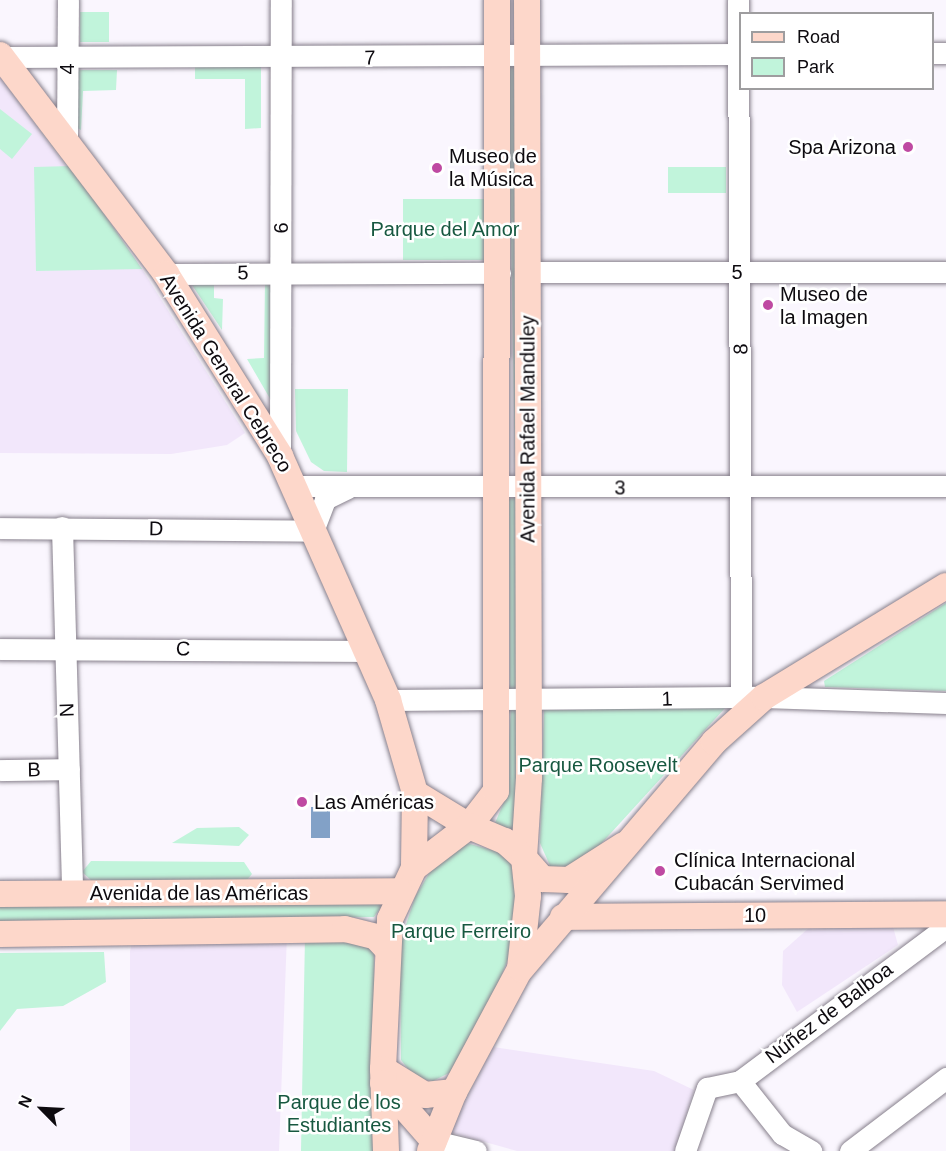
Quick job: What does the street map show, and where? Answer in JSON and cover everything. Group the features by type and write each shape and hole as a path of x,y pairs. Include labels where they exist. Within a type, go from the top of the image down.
{"main road":[{"name":"Avenida Rafael Manduley","path":"414,868 469,826 496,791 500,273 497,0"},
{"name":"Avenida Rafael Manduley","path":"520,969 528,896 524,858 529,697 527,0"},
{"name":"Avenida General Cebreco","path":"1,56 67,138 166,274 280,456 388,700 415,793 414,868"},
{"path":"431,1148 454,1092 520,969 753,697 946,586"},
{"path":"415,793 469,826 505,841 542,879 569,880 624,845"},
{"path":"387,1147 383,1076 387,949 399,891 414,868"},
{"name":"Avenida de las Américas","path":"0,894 399,891"},
{"name":"10","path":"563,917 946,914"},
{"name":"Avenida de las Américas","path":"0,934 345,929 376,937 387,949"},
{"path":"383,1076 425,1095 454,1092"},
{"path":"383,1076 431,1148"},
{"path":"387,1147 404,1134 431,1148"}],"street":[{"name":"4","path":"67,138 68,0"},
{"name":"6","path":"280,456 282,0"},
{"name":"8","path":"738,0 739,27"},
{"name":"7","path":"1,56 281,59 739,54"},
{"name":"8","path":"740,90 743,489 753,697"},
{"name":"5","path":"528,272 946,272"},
{"name":"5","path":"166,274 500,273"},
{"name":"3","path":"295,486 743,489 946,486"},
{"path":"313,531 325,500 352,486"},
{"name":"N","path":"62,527 72,893"},
{"name":"D","path":"0,528 313,531"},
{"name":"C","path":"0,649 365,651"},
{"name":"1","path":"388,700 498,697 753,697 946,703"},
{"name":"B","path":"0,770 69,769"},
{"name":"Núñez de Balboa","path":"685,1151 707,1088 740,1081 946,927"},
{"path":"850,1151 946,1077"},
{"path":"740,1081 782,1134 812,1151"},
{"path":"431,1148 476,1151"}],"shaded area":[{"path":"0,77 142,269 245,433 227,445 171,454 0,453"},
{"path":"892,923 898,945 797,1012 782,985 783,951 811,926"},
{"path":"135,934 287,934 279,1151 130,1151 130,951"},
{"path":"493,1047 654,1071 694,1090 675,1151 517,1151 449,1132"}],"green space":[{"path":"80,12 109,12 109,42 80,42"},
{"path":"508,64 516,64 523,475 515,475"},
{"path":"261,66 261,128 245,129 245,79 195,79 195,67"},
{"path":"76,70 117,70 116,90 83,91 81,130 77,128"},
{"path":"0,109 32,134 12,159 0,149"},
{"path":"71,166 142,269 36,271 34,167"},
{"path":"668,167 726,167 726,193 668,193"},
{"name":"Parque del Amor","path":"403,199 488,199 488,260 403,260"},
{"path":"190,282 214,284 214,298 223,299 222,330"},
{"path":"265,282 273,283 276,409 247,359 264,358"},
{"path":"295,389 348,389 347,472 324,471 311,462 296,431"},
{"path":"518,496 517,689 510,689 509,499"},
{"path":"946,603 946,691 825,687 824,681"},
{"path":"511,707 520,710 514,833 495,823 506,797"},
{"name":"Parque Roosevelt","path":"726,707 579,868 551,868 540,843 544,710"},
{"path":"239,827 249,835 239,846 172,843 197,828"},
{"name":"Parque Ferreiro","path":"463,842 506,854 514,870 519,908 512,949 482,1025 451,1072 433,1081 415,1078 401,1060 400,943 415,897 440,855"},
{"path":"91,861 244,862 252,874 246,881 92,881 82,872"},
{"path":"0,902 379,902 381,907 374,917 0,921"},
{"name":"Parque de los Estudiantes","path":"305,936 360,937 374,949 375,1151 301,1151"},
{"path":"104,952 106,982 63,1006 17,1009 0,1031 0,953"}],"water":[{"path":"311,807 330,807 330,838 311,838"}],"place":[{"name":"Spa Arizona","path":"908,147"},
{"name":"Museo de la Música","path":"437,168"},
{"name":"Museo de la Imagen","path":"768,305"},
{"name":"Las Américas","path":"302,802"},
{"name":"Clínica Internacional Cubacán Servimed","path":"660,871"}]}
